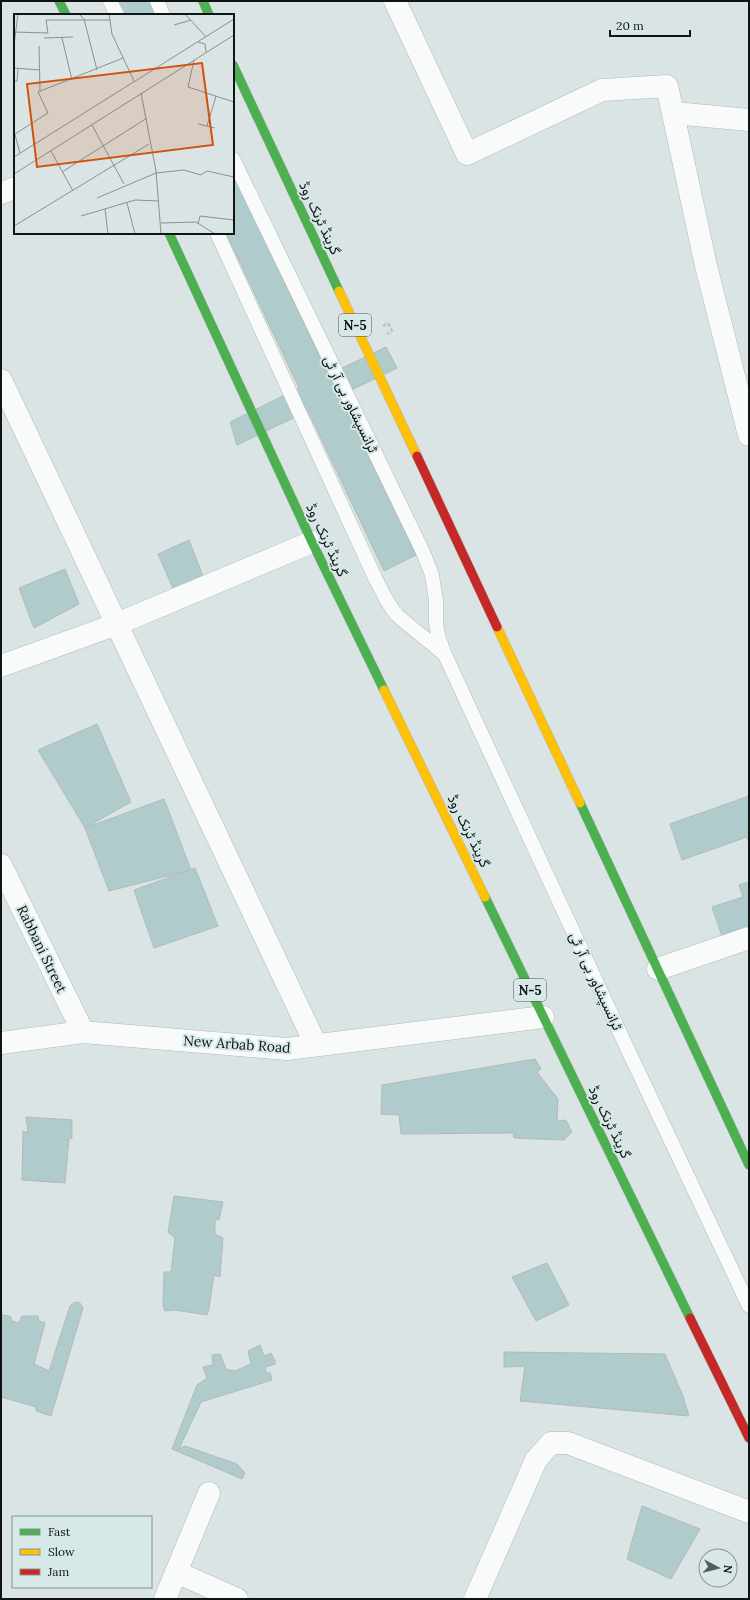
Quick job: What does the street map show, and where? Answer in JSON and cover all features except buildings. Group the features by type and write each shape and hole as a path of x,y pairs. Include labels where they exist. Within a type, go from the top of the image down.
{"highway":[{"path":"60,1 66,14"},
{"path":"203,1 209,14"},
{"name":"گرینڈ ٹرنک روڈ","path":"234,67 658,968 749,1165"},
{"name":"گرینڈ ٹرنک روڈ","path":"169,234 312,542 749,1438"}],"street":[{"path":"395,1 467,154 602,90 667,86 706,266 746,408 749,435"},
{"path":"674,113 749,120"},
{"path":"1,193 14,188"},
{"path":"1,380 316,1045"},
{"path":"1,666 117,624 312,542"},
{"name":"Rabbani Street","path":"1,865 83,1032"},
{"path":"658,968 749,938"},
{"name":"New Arbab Road","path":"1,1043 83,1032 287,1049 544,1017"},
{"path":"475,1599 536,1460 551,1443 568,1443 749,1512"},
{"path":"165,1599 209,1493"},
{"path":"176,1572 237,1599"}],"lane":[{"path":"110,1 116,14"},
{"path":"157,1 164,14"},
{"name":"ٹرانسپشاور بی آر ٹی","path":"234,161 422,552 432,575 436,601 438,636 445,655 628,1050 749,1306"},
{"name":"ٹرانسپشاور بی آر ٹی","path":"217,234 376,580 397,614 432,642 445,655"}],"traffic: fast":[{"path":"59,1 66,14"},
{"path":"203,1 209,14"},
{"path":"234,67 339,291"},
{"path":"169,234 312,542 384,690"},
{"path":"580,803 749,1165"},
{"path":"485,897 690,1318"}],"traffic: slow":[{"path":"339,291 417,456"},
{"path":"497,627 580,803"},
{"path":"384,690 485,897"}],"traffic: jam":[{"path":"417,456 497,627"},
{"path":"690,1318 749,1438"}]}
